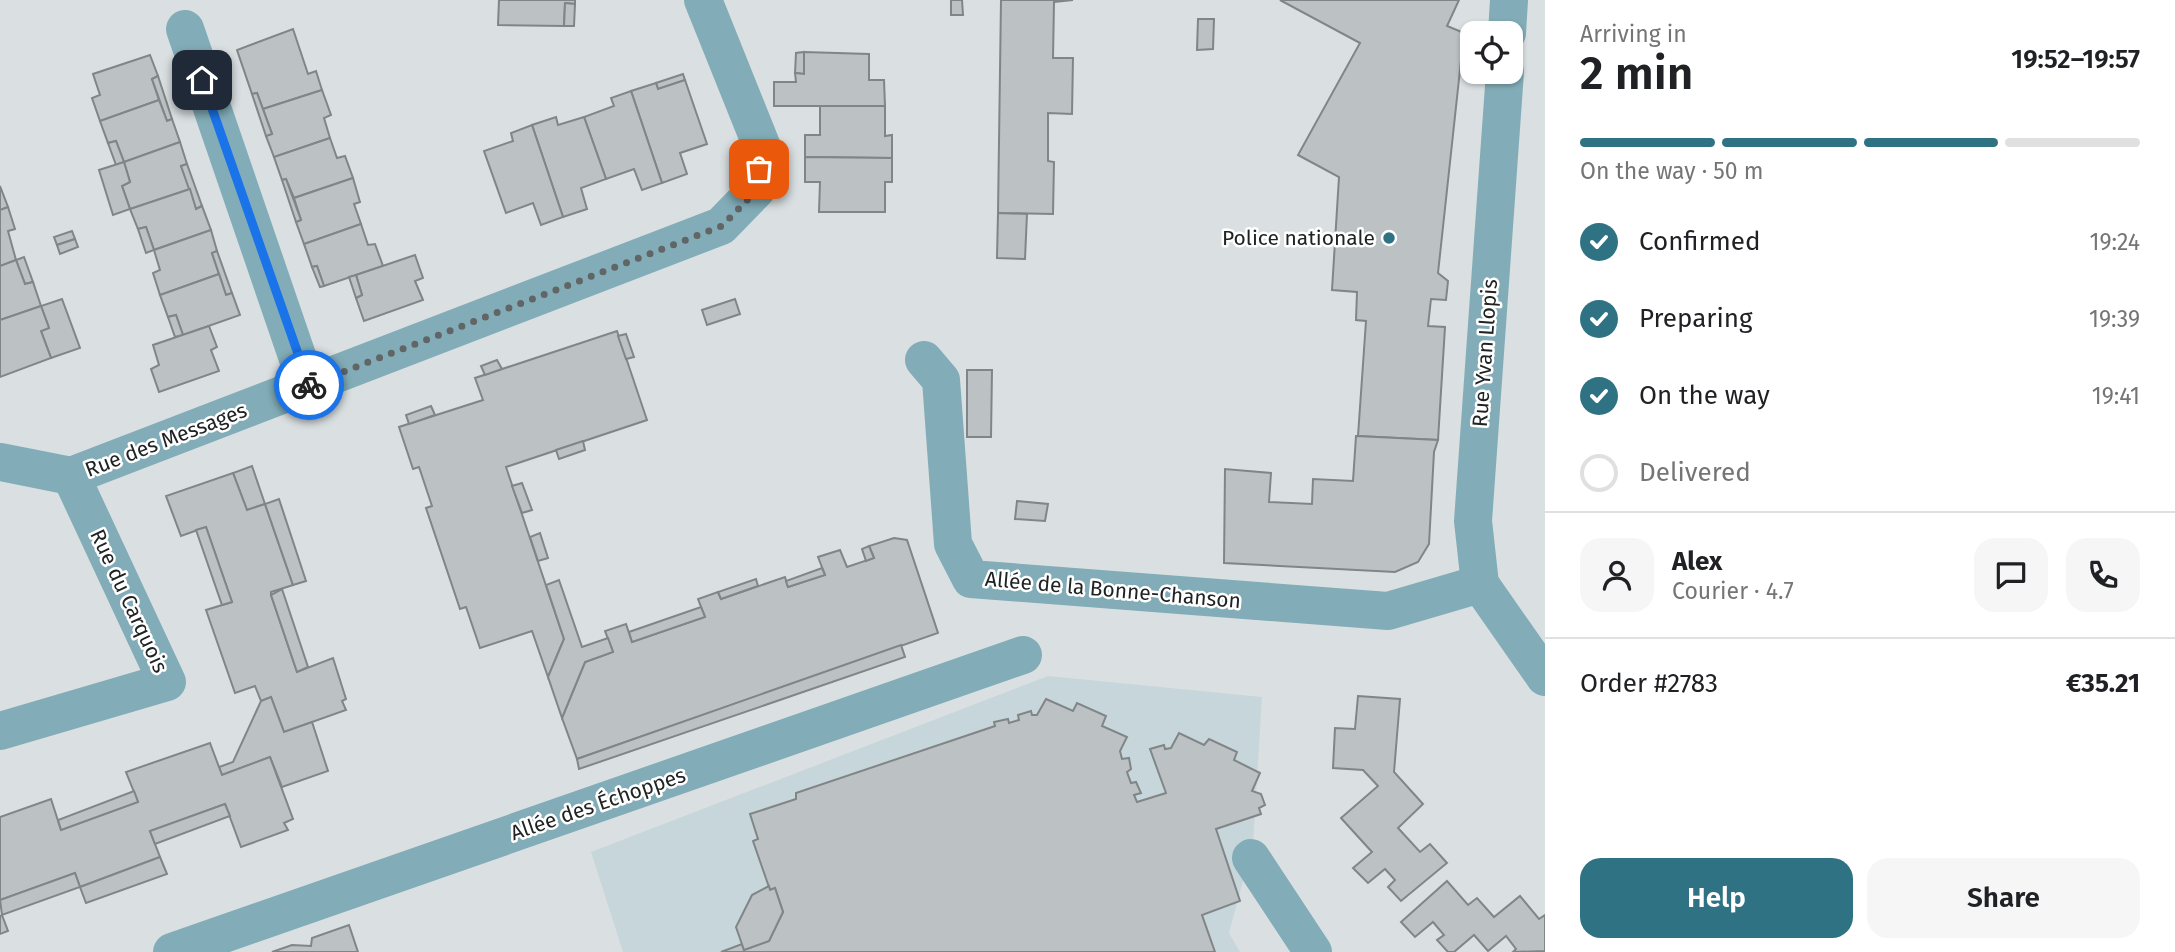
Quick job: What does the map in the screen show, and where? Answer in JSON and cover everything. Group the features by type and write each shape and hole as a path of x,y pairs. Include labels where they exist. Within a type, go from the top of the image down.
{"street":[{"name":"Rue des Messages","path":"0,461 71,477 722,226 757,190 762,147 704,0"},
{"path":"1508,21 1509,0"},
{"path":"185,29 307,385"},
{"name":"Rue Yvan Llopis","path":"1504,84 1473,522 1480,584 1545,677"},
{"name":"Allée de la Bonne-Chanson","path":"924,360 941,380 953,544 971,579 1388,611 1480,584"},
{"name":"Rue du Carquois","path":"0,731 167,682 71,477"},
{"name":"Allée des Échoppes","path":"172,952 1023,655"},
{"path":"1251,858 1313,952"}],"shaded area":[{"path":"1048,676 1262,697 1253,844 1229,933 1240,952 623,952 591,852"}],"building":[{"path":"499,0 575,0 575,4 565,3 564,26 498,25"},
{"path":"951,0 962,0 963,15 951,15"},
{"path":"1001,0 1073,0 1054,2 1053,58 1073,58 1072,114 1048,113 1048,161 1054,162 1053,214 998,213"},
{"name":"Police nationale","path":"1280,0 1459,0 1447,26 1460,31 1460,70 1438,273 1448,281 1446,300 1431,299 1428,326 1445,327 1438,440 1358,436 1366,321 1356,320 1357,292 1332,290 1339,177 1298,155 1360,43"},
{"path":"565,3 575,4 574,26 564,26"},
{"path":"1198,19 1214,19 1213,49 1197,50"},
{"path":"293,29 308,74 316,71 322,90 263,109 257,93 252,94 237,50"},
{"path":"804,52 804,74 795,73 796,53"},
{"path":"804,52 869,54 869,80 884,80 885,106 774,106 774,82 796,82 795,73 804,74"},
{"path":"150,55 158,76 152,79 159,100 100,121 92,98 100,95 93,74"},
{"path":"683,74 685,80 658,89 656,83"},
{"path":"158,76 172,119 167,121 152,79"},
{"path":"685,80 707,144 680,153 687,174 662,183 631,91 656,83 658,89"},
{"path":"322,90 331,115 324,118 330,138 274,157 266,136 272,134 263,109"},
{"path":"631,91 662,183 642,190 634,169 606,179 584,117 614,106 611,98"},
{"path":"257,93 272,134 266,136 252,94"},
{"path":"159,100 167,121 172,119 180,142 124,162 116,141 108,143 100,121"},
{"path":"820,106 885,106 885,136 892,135 892,158 805,157 805,135 820,135"},
{"path":"556,117 558,125 584,117 606,179 581,188 587,209 563,217 532,125"},
{"path":"532,125 563,217 541,225 533,203 506,213 484,151 513,141 511,133"},
{"path":"330,138 337,158 345,156 353,178 294,198 286,179 282,180 274,157"},
{"path":"116,141 124,162 116,165 108,143"},
{"path":"180,142 187,164 181,166 190,189 130,209 122,186 130,182 124,162"},
{"path":"805,157 892,158 892,182 885,182 885,212 819,212 820,182 805,182"},
{"path":"124,162 130,182 122,186 130,209 113,215 99,170"},
{"path":"187,164 202,206 196,209 181,166"},
{"path":"353,178 360,202 354,204 361,224 304,244 296,222 301,220 294,198"},
{"path":"286,179 301,220 296,222 282,180"},
{"path":"0,186 8,207 0,210"},
{"path":"190,189 196,209 202,206 211,230 154,250 146,227 138,229 130,209"},
{"path":"8,207 15,229 8,231 16,260 0,266 0,210"},
{"path":"998,213 1027,214 1025,259 997,258"},
{"path":"361,224 368,245 375,244 383,266 324,286 317,266 312,267 304,244"},
{"path":"146,227 154,250 146,253 138,229"},
{"path":"211,230 217,251 212,253 219,274 160,295 153,273 160,270 154,250"},
{"path":"72,231 75,239 57,245 54,237"},
{"path":"75,239 78,247 60,254 57,245"},
{"path":"217,251 232,293 226,295 212,253"},
{"path":"415,255 423,278 415,281 423,300 364,321 356,298 362,295 356,275"},
{"path":"24,257 33,282 25,284 16,260"},
{"path":"16,260 25,284 33,282 41,306 0,320 0,266"},
{"path":"317,266 324,286 320,287 312,267"},
{"path":"219,274 226,295 232,293 240,315 183,335 176,315 168,317 160,295"},
{"path":"356,275 362,295 356,298 349,277"},
{"path":"62,299 80,348 51,358 41,331 49,328 41,306"},
{"path":"735,299 740,314 707,325 702,310"},
{"path":"41,306 49,328 41,331 51,358 0,377 0,320"},
{"path":"176,315 183,335 175,337 168,317"},
{"path":"209,326 217,347 211,350 219,371 159,392 151,369 159,365 153,345"},
{"path":"617,331 647,420 506,467 564,639 548,677 532,631 480,648 466,607 460,609 426,508 432,506 419,467 413,469 399,427 483,400 475,378"},
{"path":"626,334 634,357 626,359 618,336"},
{"path":"497,360 502,369 485,375 481,366"},
{"path":"967,370 992,370 991,437 967,437"},
{"path":"431,406 435,415 409,424 406,415"},
{"path":"1356,436 1438,440 1434,452 1429,544 1418,562 1395,572 1224,563 1225,469 1271,473 1269,502 1312,504 1313,479 1353,481"},
{"path":"583,441 585,450 559,459 556,450"},
{"path":"252,466 265,504 247,510 233,473"},
{"path":"233,473 247,510 265,504 293,585 271,592 271,595 297,672 333,658 346,699 342,701 346,710 284,732 271,697 261,701 255,686 235,693 206,610 232,602 206,527 181,536 166,496"},
{"path":"522,483 532,510 522,513 512,486"},
{"path":"279,499 306,581 293,585 265,504"},
{"path":"1017,501 1048,504 1045,521 1015,519"},
{"path":"206,527 232,602 222,605 196,530"},
{"path":"540,533 548,558 538,561 530,537"},
{"path":"894,538 907,540 938,633 577,759 562,718 585,662 613,652 605,631 626,624 632,642 705,617 698,599 718,592 721,599 785,577 788,587 825,575 818,557 840,550 847,567 874,558 869,546"},
{"path":"869,546 874,558 866,561 862,549"},
{"path":"822,568 825,575 788,587 786,581"},
{"path":"756,579 758,586 721,599 718,592"},
{"path":"559,580 582,647 608,638 613,652 585,662 562,718 548,677 564,639 546,585"},
{"path":"282,589 308,667 297,672 271,595"},
{"path":"701,607 705,617 632,642 629,632"},
{"path":"901,645 905,657 579,769 577,759"},
{"path":"1358,696 1400,699 1394,772 1423,804 1398,828 1420,852 1430,844 1447,863 1401,901 1388,887 1395,880 1385,869 1368,883 1353,868 1372,852 1341,818 1378,786 1363,770 1333,768 1335,728 1355,729"},
{"path":"271,697 284,732 312,722 328,771 282,787 270,757 222,775 219,767 233,762 261,701"},
{"path":"1046,699 1073,711 1077,703 1106,716 1102,726 1127,737 1120,751 1122,759 1129,758 1131,769 1127,772 1131,783 1136,782 1141,793 1134,795 1137,802 1166,793 1150,749 1164,745 1165,749 1171,748 1179,733 1204,745 1209,739 1237,752 1234,760 1260,773 1252,791 1261,794 1265,805 1259,808 1261,814 1216,829 1240,901 1202,915 1215,952 721,952 742,944 744,950 769,941 783,912 775,888 770,890 753,841 758,839 750,814 796,799 796,793 995,726 994,722 1008,719 1009,723 1019,720 1018,715 1031,711 1032,715 1037,715"},
{"path":"210,743 222,775 270,757 293,819 284,823 288,830 241,847 225,804 150,831 160,857 80,887 75,873 0,900 0,817 51,799 61,830 138,802 126,772"},
{"path":"134,791 138,802 61,830 58,820"},
{"path":"225,804 230,816 155,844 150,831"},
{"path":"160,857 167,874 86,903 80,887"},
{"path":"75,873 80,887 2,915 0,900"},
{"path":"1447,881 1468,905 1477,898 1494,917 1520,896 1539,919 1545,915 1545,951 1513,952 1516,949 1506,936 1488,951 1474,935 1454,952 1448,952 1437,940 1444,935 1433,922 1415,937 1401,922"},
{"path":"769,886 770,890 775,888 783,912 769,941 744,950 736,927 752,895"},
{"path":"2,915 8,931 0,934 0,916"},
{"path":"349,925 358,952 272,952 292,945 311,946 312,938"}],"way so far":[{"path":"309,385 722,226 757,190 759,169"}],"place":[{"name":"Police nationale","path":"1389,238"}],"route":[{"path":"202,80 309,385"}]}
